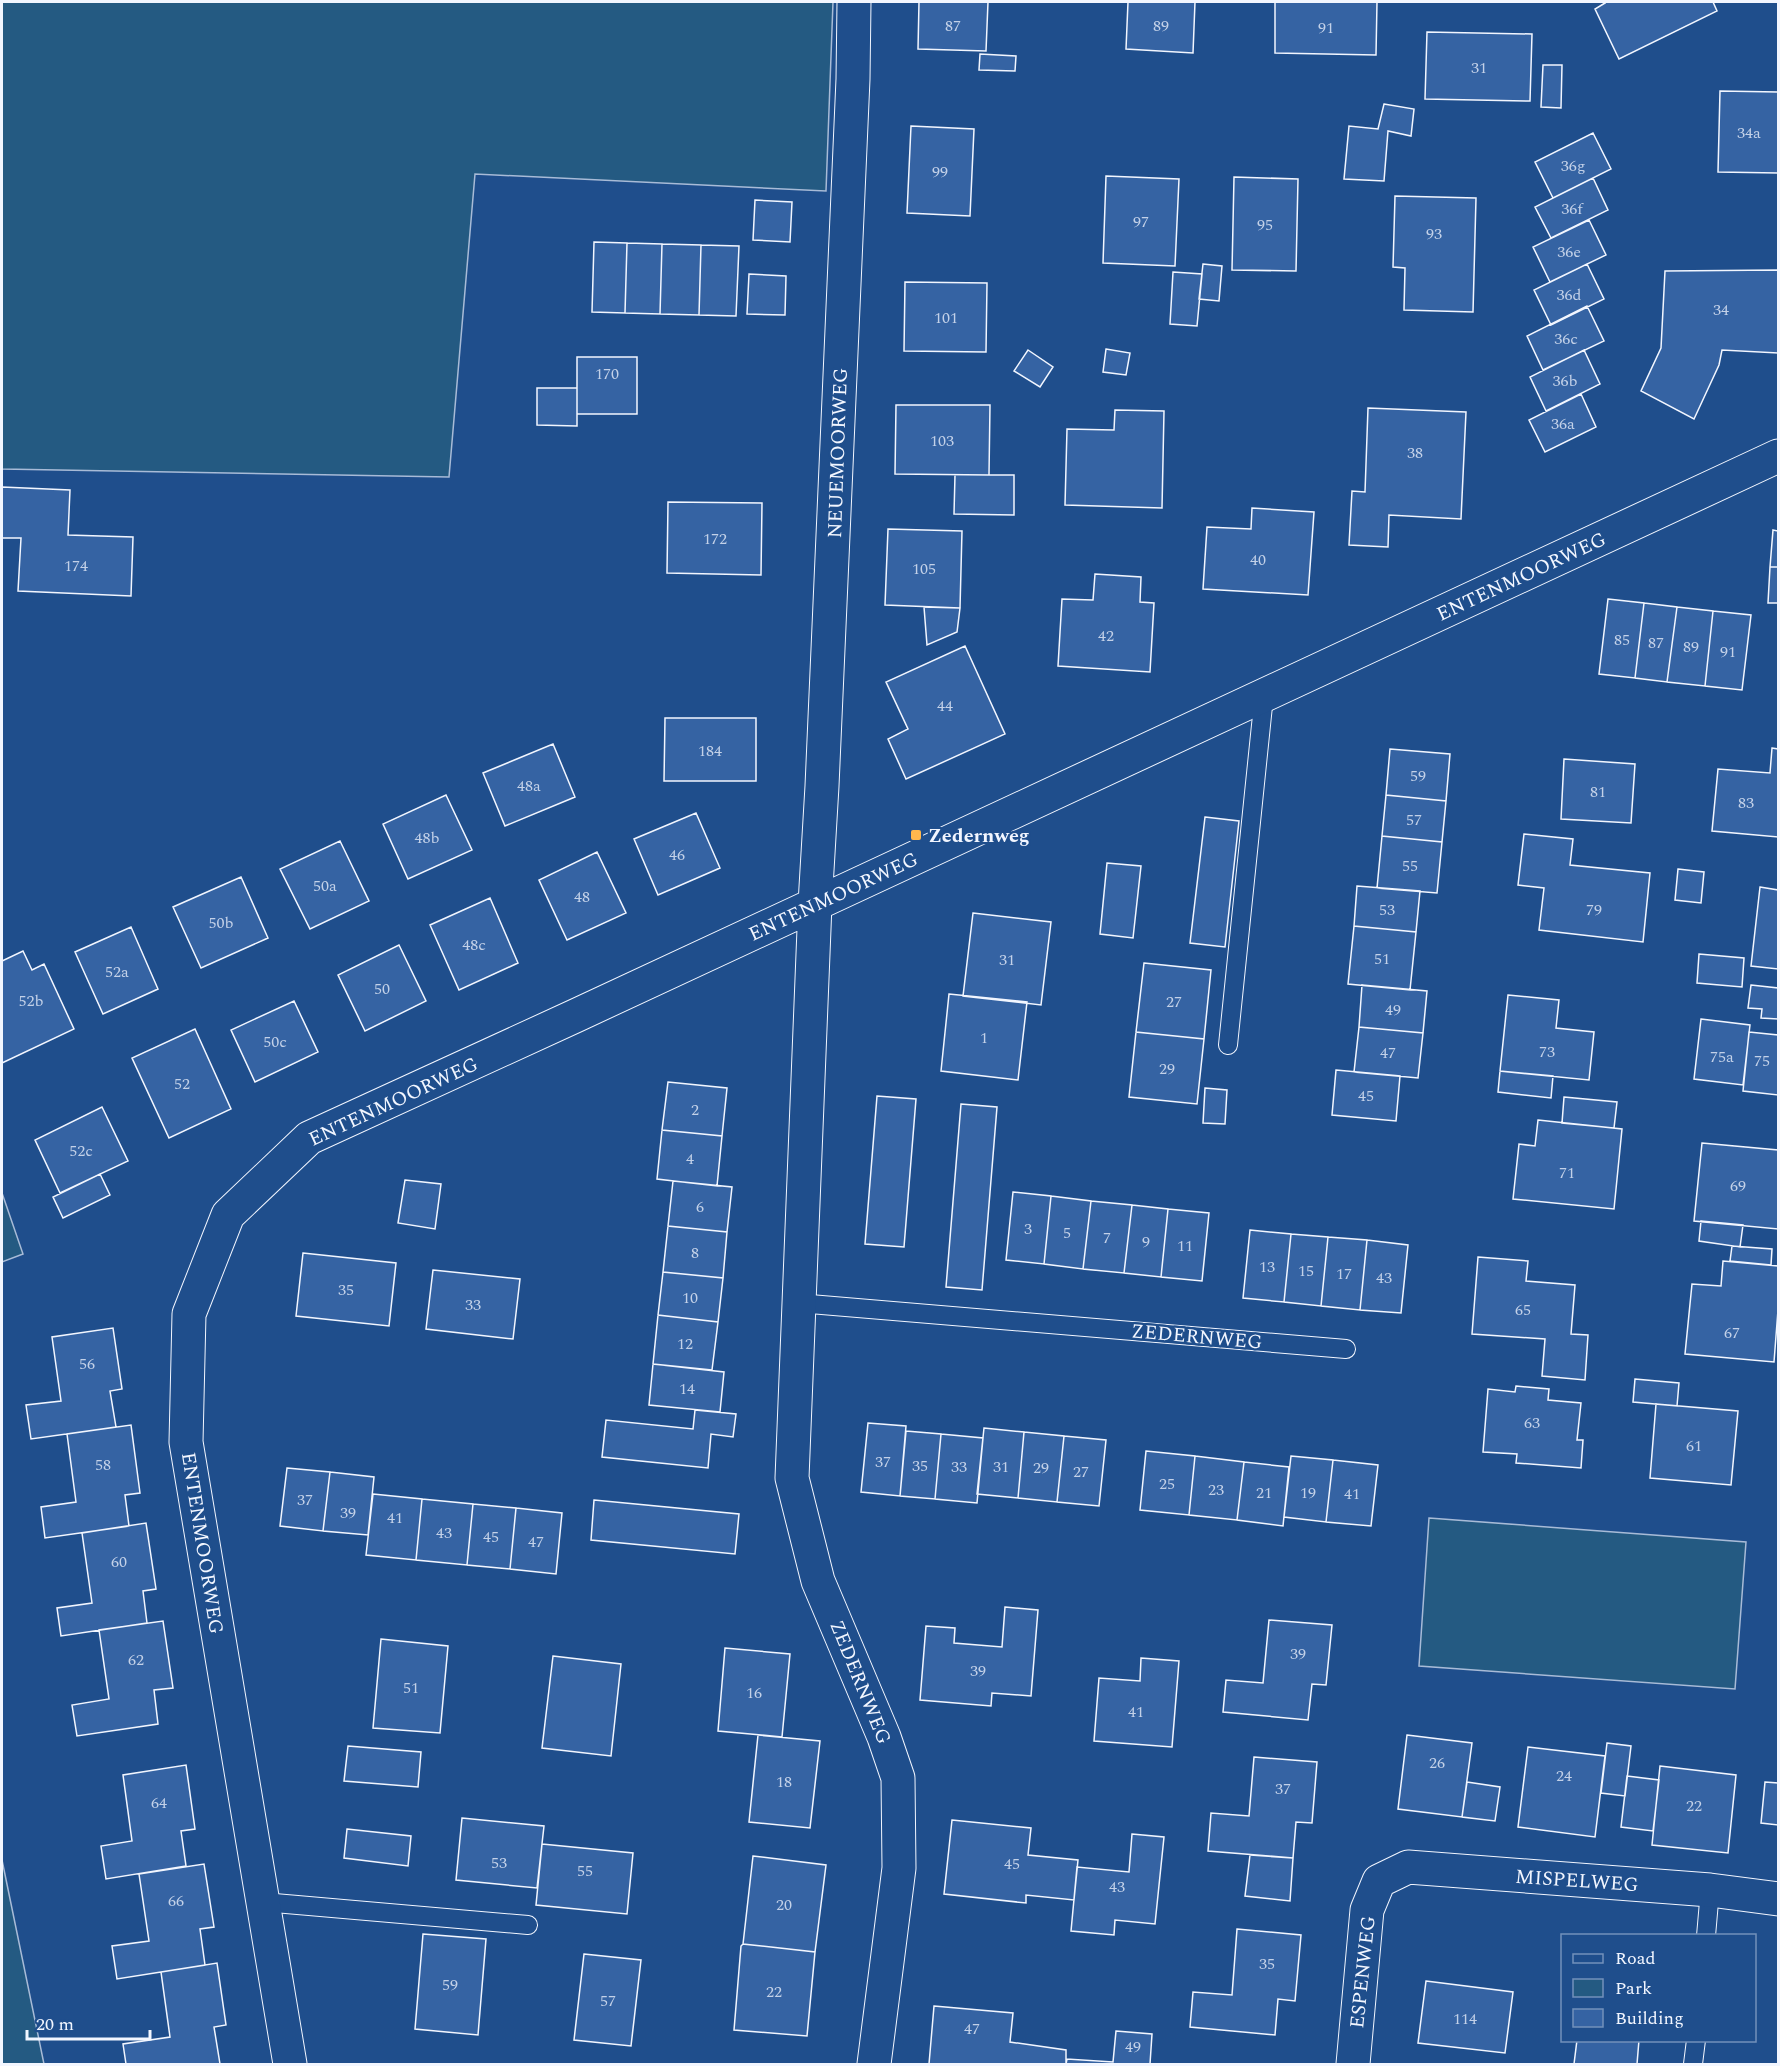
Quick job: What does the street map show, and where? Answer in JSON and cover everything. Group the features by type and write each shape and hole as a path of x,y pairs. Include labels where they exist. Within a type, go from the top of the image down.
{"street":[{"name":"NEUEMOORWEG","path":"815,904 832,556 854,2"},
{"name":"ENTENMOORWEG","path":"290,2064 186,1442 189,1314 228,1215 309,1138 1779,456"},
{"name":"ZEDERNWEG","path":"815,904 792,1478 818,1581 884,1737 898,1778 899,1868 874,2064"},
{"name":"MISPELWEG","path":"1379,1881 1408,1867 1710,1890 1779,1899"},
{"name":"ESPENWEG","path":"1353,2064 1367,1910 1379,1881"}],"lane":[{"path":"1228,1045 1264,696"},
{"name":"ZEDERNWEG","path":"798,1303 1346,1349"},
{"path":"1706,1934 1710,1890"},
{"path":"263,1902 528,1925"},
{"path":"1693,2064 1696,2042"}],"green space":[{"path":"2,2 833,2 826,191 475,174 449,477 2,469"},
{"path":"2,1193 23,1254 2,1262"},
{"path":"1429,1518 1746,1542 1735,1689 1419,1666"},
{"path":"2,1860 44,2064 2,2064"}],"building":[{"path":"919,2 988,2 986,51 918,49"},
{"path":"1128,2 1195,2 1193,53 1126,49"},
{"path":"1275,2 1377,2 1376,55 1275,53"},
{"path":"1604,2 1713,2 1717,11 1619,59 1595,9"},
{"path":"1427,32 1532,34 1530,101 1425,99"},
{"path":"980,54 1016,56 1015,71 979,70"},
{"path":"1543,65 1562,65 1561,108 1541,107"},
{"path":"1720,91 1778,92 1778,173 1718,172"},
{"path":"1384,104 1414,109 1411,136 1388,131 1384,181 1344,179 1349,126 1378,129"},
{"path":"911,126 974,129 970,216 907,213"},
{"path":"1593,133 1611,169 1553,198 1535,162"},
{"path":"1106,176 1179,179 1175,266 1103,263"},
{"path":"1234,177 1298,179 1296,271 1232,270"},
{"path":"1593,178 1608,210 1551,238 1535,207"},
{"path":"1395,196 1476,198 1473,312 1404,310 1405,268 1393,267"},
{"path":"755,200 792,202 790,242 753,240"},
{"path":"1589,220 1606,255 1550,282 1533,247"},
{"path":"594,242 627,243 625,313 592,312"},
{"path":"627,243 662,244 660,314 625,313"},
{"path":"662,244 701,245 699,315 660,314"},
{"path":"701,245 739,246 736,316 699,315"},
{"path":"1203,264 1222,266 1219,301 1199,299"},
{"path":"1587,264 1604,299 1551,325 1534,290"},
{"path":"1778,270 1778,353 1722,350 1719,365 1694,419 1641,391 1661,348 1665,271"},
{"path":"1173,272 1202,274 1197,326 1170,324"},
{"path":"749,274 786,276 785,315 747,314"},
{"path":"905,282 987,283 986,352 904,351"},
{"path":"1587,306 1604,341 1543,370 1527,336"},
{"path":"1106,349 1130,353 1126,375 1103,372"},
{"path":"1028,350 1053,367 1040,387 1014,371"},
{"path":"1584,350 1600,384 1546,411 1530,377"},
{"path":"577,357 637,357 637,414 577,414"},
{"path":"537,388 577,388 577,426 537,425"},
{"path":"1581,394 1596,427 1545,452 1529,420"},
{"path":"896,405 990,405 989,475 895,474"},
{"path":"1368,408 1466,412 1461,519 1389,515 1388,547 1349,545 1352,491 1365,492"},
{"path":"1115,410 1164,411 1162,508 1065,505 1067,429 1114,430"},
{"path":"955,475 1014,475 1014,515 954,514"},
{"path":"2,487 70,490 68,535 133,537 131,596 18,591 21,538 2,538"},
{"path":"668,502 762,503 761,575 667,573"},
{"path":"1252,508 1314,512 1308,595 1203,589 1207,527 1251,529"},
{"path":"888,529 962,531 960,608 885,605"},
{"path":"1773,530 1778,531 1778,567 1770,567"},
{"path":"1770,567 1778,567 1778,603 1768,603"},
{"path":"1095,574 1141,577 1140,602 1154,603 1150,672 1058,666 1062,599 1093,600"},
{"path":"1608,599 1644,603 1635,678 1599,674"},
{"path":"1644,603 1677,607 1667,682 1635,678"},
{"path":"924,607 960,608 957,632 927,645"},
{"path":"1677,607 1713,611 1705,686 1667,682"},
{"path":"1713,611 1751,615 1742,690 1705,686"},
{"path":"965,646 1005,734 906,779 888,739 908,729 886,682"},
{"path":"665,718 756,718 756,781 664,781"},
{"path":"553,744 575,797 505,826 483,773"},
{"path":"1772,748 1778,749 1778,837 1712,831 1718,769 1770,773"},
{"path":"1390,749 1450,754 1446,801 1386,795"},
{"path":"1564,759 1635,764 1631,823 1561,819"},
{"path":"446,795 472,850 408,879 383,824"},
{"path":"1386,795 1446,801 1442,842 1382,836"},
{"path":"696,813 720,868 658,895 634,839"},
{"path":"1205,817 1239,821 1225,947 1190,943"},
{"path":"1524,834 1573,839 1570,865 1650,873 1643,942 1539,930 1544,888 1518,885"},
{"path":"1382,836 1442,842 1437,893 1377,888"},
{"path":"340,841 369,901 310,929 280,869"},
{"path":"597,852 626,913 567,940 539,880"},
{"path":"1107,863 1141,866 1133,938 1100,934"},
{"path":"1678,869 1704,872 1701,903 1675,900"},
{"path":"241,877 268,938 201,968 173,907"},
{"path":"1357,886 1420,891 1416,932 1354,926"},
{"path":"1760,887 1778,890 1778,969 1751,966"},
{"path":"490,898 518,963 459,990 430,925"},
{"path":"973,913 1051,922 1041,1005 963,996"},
{"path":"1354,926 1416,932 1410,990 1348,984"},
{"path":"131,927 158,989 103,1014 75,952"},
{"path":"399,945 426,1001 365,1031 338,975"},
{"path":"23,951 32,970 44,964 74,1029 2,1063 2,961"},
{"path":"1699,954 1744,958 1742,987 1697,983"},
{"path":"1144,963 1211,970 1204,1039 1136,1032"},
{"path":"1362,985 1427,991 1423,1033 1359,1027"},
{"path":"1751,985 1778,988 1778,1019 1761,1018 1762,1009 1748,1008"},
{"path":"949,994 1027,1002 1018,1080 941,1071"},
{"path":"1508,995 1559,1000 1556,1028 1594,1032 1589,1080 1500,1071"},
{"path":"294,1001 318,1052 255,1082 231,1030"},
{"path":"1701,1019 1750,1025 1743,1085 1694,1079"},
{"path":"1359,1027 1423,1033 1418,1078 1354,1072"},
{"path":"195,1029 231,1109 169,1138 132,1058"},
{"path":"1136,1032 1204,1039 1197,1104 1129,1097"},
{"path":"1749,1032 1778,1035 1778,1095 1743,1091"},
{"path":"1336,1070 1400,1076 1396,1121 1332,1115"},
{"path":"1500,1071 1553,1076 1551,1098 1498,1092"},
{"path":"668,1082 727,1088 722,1136 662,1130"},
{"path":"1205,1088 1227,1090 1225,1124 1203,1123"},
{"path":"877,1096 916,1099 904,1247 865,1244"},
{"path":"1564,1097 1617,1102 1614,1128 1562,1123"},
{"path":"961,1104 997,1107 982,1290 946,1287"},
{"path":"102,1107 128,1161 60,1193 35,1140"},
{"path":"1538,1120 1622,1129 1614,1209 1513,1199 1519,1144 1535,1146"},
{"path":"662,1130 722,1136 717,1186 657,1179"},
{"path":"1702,1143 1778,1150 1778,1229 1694,1221"},
{"path":"100,1174 110,1195 63,1218 53,1197"},
{"path":"405,1180 441,1184 435,1229 398,1223"},
{"path":"673,1181 732,1187 727,1232 668,1226"},
{"path":"1013,1192 1051,1196 1044,1264 1006,1260"},
{"path":"1051,1196 1091,1201 1083,1269 1044,1264"},
{"path":"1091,1201 1132,1205 1124,1273 1083,1269"},
{"path":"1132,1205 1168,1209 1161,1277 1124,1273"},
{"path":"1168,1209 1209,1213 1202,1281 1161,1277"},
{"path":"1701,1221 1743,1225 1740,1247 1699,1241"},
{"path":"668,1226 727,1232 723,1278 663,1272"},
{"path":"1250,1230 1291,1234 1284,1302 1243,1298"},
{"path":"1291,1234 1328,1237 1321,1306 1284,1302"},
{"path":"1328,1237 1367,1240 1360,1310 1321,1306"},
{"path":"1367,1240 1408,1245 1401,1313 1360,1310"},
{"path":"1732,1246 1772,1249 1771,1265 1730,1261"},
{"path":"303,1253 396,1263 389,1326 296,1316"},
{"path":"1478,1257 1528,1261 1526,1281 1575,1285 1571,1334 1588,1335 1585,1380 1542,1376 1545,1339 1472,1334"},
{"path":"1723,1261 1778,1266 1778,1310 1774,1362 1685,1354 1692,1284 1721,1286"},
{"path":"433,1270 520,1279 513,1339 426,1329"},
{"path":"663,1272 723,1278 718,1322 658,1315"},
{"path":"658,1315 718,1322 712,1370 653,1364"},
{"path":"113,1328 122,1389 110,1391 116,1427 31,1439 26,1405 61,1401 52,1337"},
{"path":"653,1364 724,1372 720,1412 649,1405"},
{"path":"1635,1379 1679,1383 1677,1406 1633,1402"},
{"path":"1516,1386 1549,1389 1548,1400 1581,1403 1577,1440 1583,1440 1581,1468 1516,1463 1517,1454 1483,1452 1488,1389 1515,1392"},
{"path":"1656,1404 1738,1411 1731,1485 1650,1478"},
{"path":"695,1410 736,1414 733,1437 711,1434 708,1468 602,1457 606,1420 693,1429"},
{"path":"868,1423 906,1426 900,1496 861,1492"},
{"path":"131,1425 140,1493 125,1495 129,1526 45,1538 41,1507 76,1502 67,1434"},
{"path":"984,1428 1024,1432 1018,1498 977,1494"},
{"path":"906,1431 941,1434 935,1499 900,1496"},
{"path":"1024,1432 1064,1436 1057,1502 1018,1498"},
{"path":"941,1434 983,1438 977,1503 935,1499"},
{"path":"1064,1436 1106,1440 1099,1506 1057,1502"},
{"path":"1146,1451 1195,1456 1189,1515 1140,1510"},
{"path":"1195,1456 1244,1462 1237,1520 1189,1515"},
{"path":"1291,1456 1333,1460 1326,1522 1284,1517"},
{"path":"1333,1460 1378,1465 1371,1526 1326,1522"},
{"path":"1244,1462 1289,1467 1283,1526 1237,1520"},
{"path":"287,1468 330,1472 323,1531 280,1526"},
{"path":"330,1472 374,1477 368,1535 323,1531"},
{"path":"373,1494 422,1499 416,1560 366,1555"},
{"path":"422,1499 473,1504 467,1565 416,1560"},
{"path":"594,1500 739,1514 735,1554 591,1540"},
{"path":"473,1504 516,1508 510,1569 467,1565"},
{"path":"516,1508 562,1513 556,1574 510,1569"},
{"path":"146,1523 156,1589 143,1591 147,1623 61,1636 57,1608 92,1603 82,1533"},
{"path":"1005,1607 1038,1610 1031,1696 992,1693 991,1706 920,1700 926,1626 955,1628 954,1643 1002,1647"},
{"path":"1269,1620 1332,1625 1326,1685 1312,1684 1308,1720 1223,1712 1226,1680 1263,1683"},
{"path":"163,1621 173,1688 154,1690 158,1724 77,1736 72,1705 109,1699 99,1630"},
{"path":"381,1639 448,1646 440,1733 373,1728"},
{"path":"725,1648 790,1654 782,1737 718,1731"},
{"path":"553,1656 621,1664 611,1756 542,1748"},
{"path":"1141,1658 1179,1661 1172,1747 1094,1741 1099,1678 1140,1681"},
{"path":"758,1735 820,1741 810,1828 749,1822"},
{"path":"1407,1735 1472,1743 1462,1817 1398,1809"},
{"path":"1607,1743 1631,1746 1625,1796 1601,1793"},
{"path":"348,1746 421,1752 418,1787 344,1781"},
{"path":"1528,1747 1605,1756 1595,1837 1518,1827"},
{"path":"1254,1757 1317,1762 1312,1823 1296,1822 1293,1858 1208,1851 1211,1813 1249,1816"},
{"path":"186,1765 195,1829 181,1831 186,1866 106,1879 101,1846 132,1841 123,1775"},
{"path":"1660,1766 1736,1775 1728,1853 1652,1845"},
{"path":"1627,1776 1659,1780 1653,1831 1621,1827"},
{"path":"1467,1782 1500,1787 1495,1821 1462,1817"},
{"path":"1765,1782 1778,1783 1778,1825 1761,1823"},
{"path":"462,1818 544,1826 537,1888 456,1880"},
{"path":"952,1820 1031,1828 1028,1855 1078,1860 1074,1900 1026,1895 1026,1903 944,1894"},
{"path":"347,1829 411,1836 408,1866 344,1858"},
{"path":"1132,1834 1164,1837 1155,1924 1115,1920 1114,1935 1071,1931 1077,1867 1129,1872"},
{"path":"542,1844 633,1853 627,1914 536,1905"},
{"path":"1250,1855 1293,1858 1290,1901 1245,1896"},
{"path":"753,1856 826,1865 815,1952 743,1944"},
{"path":"204,1864 214,1927 200,1929 205,1965 117,1979 112,1946 149,1941 139,1874"},
{"path":"1237,1929 1301,1935 1295,2001 1278,1999 1275,2035 1190,2027 1193,1992 1232,1995"},
{"path":"423,1934 486,1939 478,2035 415,2029"},
{"path":"743,1944 815,1952 807,2036 734,2030"},
{"path":"584,1954 641,1960 631,2046 574,2040"},
{"path":"217,1963 226,2025 214,2027 220,2064 126,2064 123,2044 170,2037 161,1972"},
{"path":"1426,1981 1513,1992 1505,2053 1418,2043"},
{"path":"934,2006 1013,2013 1010,2042 1066,2050 1066,2064 929,2064"},
{"path":"1116,2031 1152,2034 1150,2064 1066,2064 1067,2059 1113,2062"},
{"path":"1577,2042 1639,2042 1637,2064 1574,2064"}],"place":[{"name":"Zedernweg","path":"916,835"}]}
